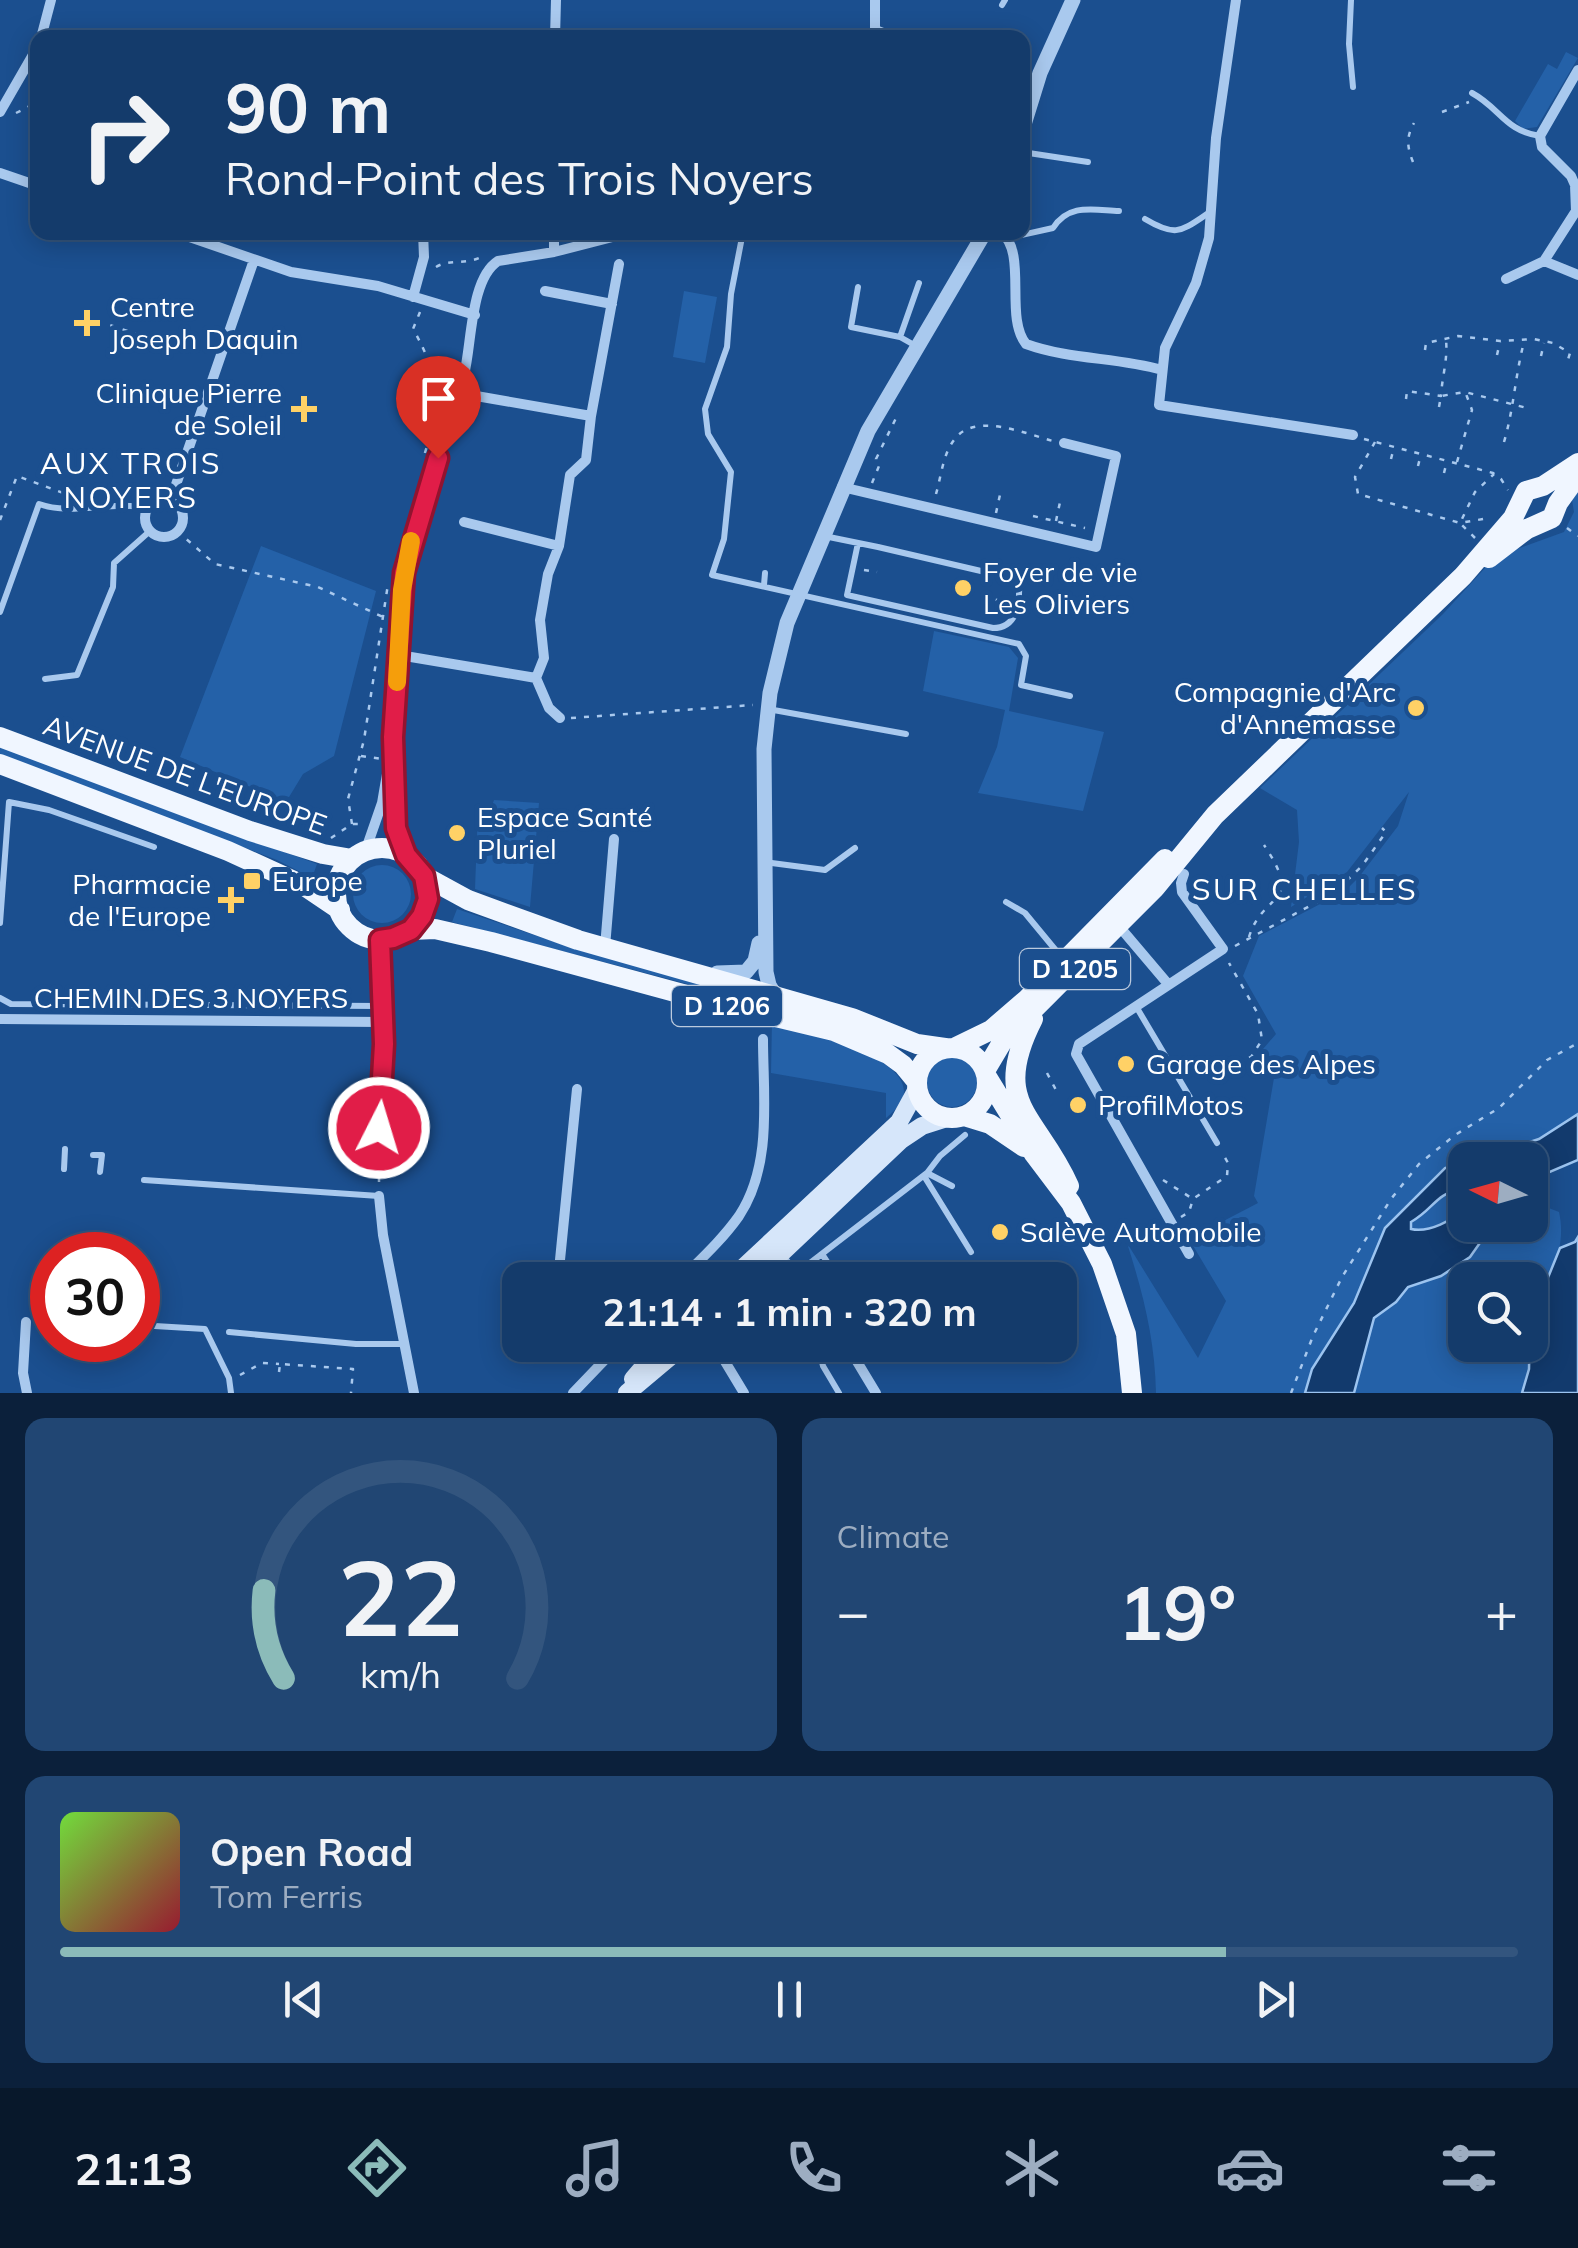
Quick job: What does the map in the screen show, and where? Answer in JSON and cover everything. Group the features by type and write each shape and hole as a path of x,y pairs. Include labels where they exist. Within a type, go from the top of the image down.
{"main road":[{"path":"1462,576 1526,491 1543,486 1578,463"},
{"path":"1517,502 1527,519 1539,523 1552,518 1558,502 1578,475"},
{"path":"1543,486 1552,490 1558,502"},
{"name":"D 1205","path":"951,1048 999,1024 1462,576 1539,523"},
{"name":"AVENUE DE L'EUROPE","path":"0,738 250,831 324,854 359,855"},
{"name":"AVENUE DE L'EUROPE","path":"0,764 228,851 303,886 340,910"},
{"name":"D 1205","path":"986,1074 1000,1044 1170,872 1202,829"},
{"path":"385,848 406,855 424,876 426,905 411,930 380,940 358,933 340,910 338,883 359,855 385,848"},
{"name":"D 1206","path":"424,876 485,907 605,948 693,970 872,1025 917,1044 951,1048"},
{"name":"D 1206","path":"411,930 435,929 491,942 817,1026 888,1054 903,1065 917,1086"},
{"path":"1044,999 1017,1055 1016,1092 1028,1119 1058,1162 1118,1305 1132,1393"},
{"path":"765,1262 899,1122 925,1060 951,1048 974,1055 1034,1154 1071,1203 1090,1239"},
{"path":"958,1123 982,1101 986,1074"},
{"path":"917,1086 926,1106 958,1123"},
{"path":"755,1262 922,1126 958,1123 1002,1130 1034,1154"},
{"path":"624,1393 649,1362"},
{"path":"624,1393 663,1362"}],"street":[{"path":"43,30 52,0"},
{"path":"556,0 556,30"},
{"path":"874,0 875,30"},
{"path":"1030,89 1073,0"},
{"path":"1236,0 1216,138 1209,238 1196,283 1166,348 1159,405 1353,435"},
{"path":"0,112 30,60"},
{"path":"1506,279 1544,262 1576,212 1578,202 1571,176 1542,146 1540,136 1578,70"},
{"path":"0,173 30,183"},
{"path":"198,240 254,260 475,315"},
{"path":"418,299 423,240"},
{"path":"554,240 554,252"},
{"path":"359,855 382,804 393,737 406,558 464,376 482,281 490,266 508,258 601,240"},
{"path":"776,997 767,981 763,770 768,706 779,653 799,594 868,431 980,240"},
{"path":"1005,240 1020,334 1026,344 1162,370"},
{"path":"171,500 254,260"},
{"path":"1544,262 1578,275"},
{"path":"560,718 549,708 536,678 544,658 540,620 548,574 559,546 570,476 586,460 618,264"},
{"path":"545,291 612,304"},
{"path":"459,393 591,416"},
{"path":"842,488 1096,546 1116,456 1064,444"},
{"path":"158,499 171,500 183,515 178,531 162,537 150,531 145,522 147,508 158,499"},
{"path":"464,522 559,546"},
{"path":"399,655 536,678"},
{"path":"393,737 395,821 406,855"},
{"path":"605,948 614,839"},
{"path":"1184,874 1182,892 1223,949 1079,1044 1076,1054 1189,1254"},
{"path":"693,970 746,972 756,956 764,924"},
{"path":"1118,926 1168,984"},
{"path":"379,1138 384,1062 380,940"},
{"name":"CHEMIN DES 3 NOYERS","path":"0,1018 382,1022"},
{"path":"698,1262 721,1239 752,1190 762,1153 763,1038"},
{"path":"560,1262 576,1088"},
{"path":"378,1196 382,1236 414,1393"},
{"path":"775,1248 786,1262"},
{"path":"26,1322 23,1373 27,1393"},
{"path":"572,1393 600,1362"},
{"path":"725,1362 744,1393"},
{"path":"857,1362 876,1393"}],"lane":[{"path":"1350,0 1352,86"},
{"path":"1476,95 1514,130 1540,136"},
{"path":"1030,153 1088,162"},
{"path":"1030,231 1054,228 1061,216 1074,210 1120,211"},
{"path":"1145,219 1164,230 1177,232 1211,212"},
{"path":"741,240 731,294 727,346 705,409 708,434 731,472 724,539 712,575 1019,644 1026,656 1021,685 1070,696"},
{"path":"900,336 919,283"},
{"path":"858,287 851,326 900,336 917,346"},
{"path":"0,612 39,504 57,508 112,504 147,508"},
{"path":"45,680 77,675 113,588 114,563 150,531"},
{"path":"823,536 858,542 1010,578 1019,585 1013,621 998,628 847,595 858,542"},
{"path":"764,586 765,573"},
{"path":"768,706 906,734"},
{"path":"0,923 9,802"},
{"path":"0,804 9,802 49,810 154,846"},
{"path":"763,862 826,870 855,848"},
{"path":"1006,902 1026,912 1064,960"},
{"path":"0,998 10,1004 382,1006"},
{"path":"1137,1008 1217,1143"},
{"path":"813,1262 924,1176 958,1123"},
{"path":"64,1169 65,1149"},
{"path":"93,1154 102,1155 100,1172"},
{"path":"924,1176 952,1186"},
{"path":"924,1176 971,1252"},
{"path":"144,1180 378,1196"},
{"path":"822,1254 827,1262"},
{"path":"160,1326 205,1329 230,1378 231,1393"},
{"path":"229,1332 356,1344 405,1344"},
{"path":"822,1362 839,1393"}],"path":[{"path":"1442,112 1476,95"},
{"path":"15,113 30,106"},
{"path":"1414,123 1408,134 1408,150 1414,162"},
{"path":"434,269 442,263 469,263 490,252"},
{"path":"414,329 418,299"},
{"path":"98,320 160,342"},
{"path":"1470,348 1472,338"},
{"path":"1438,408 1441,375 1448,355 1446,339"},
{"path":"1424,350 1426,343 1446,339 1545,340 1570,353 1568,363"},
{"path":"1504,442 1515,404 1513,381 1525,340"},
{"path":"1541,356 1545,340"},
{"path":"1497,356 1500,341"},
{"path":"431,366 464,376"},
{"path":"1406,399 1408,391 1441,396 1465,392 1527,408"},
{"path":"1456,464 1472,410 1465,392"},
{"path":"867,494 880,466 876,460 897,416"},
{"path":"932,510 953,441 964,431 993,427 1064,444"},
{"path":"1353,435 1494,474 1517,502"},
{"path":"1375,442 1356,477 1358,494 1460,523 1500,518"},
{"path":"1391,458 1394,447"},
{"path":"1418,466 1421,454"},
{"path":"1444,473 1447,461"},
{"path":"1460,523 1475,492 1494,474"},
{"path":"993,524 1001,490"},
{"path":"1364,508 1367,497"},
{"path":"1056,521 1060,502"},
{"path":"1403,518 1406,508"},
{"path":"1033,516 1099,532"},
{"path":"1460,523 1476,539"},
{"path":"1565,526 1578,536"},
{"path":"178,531 215,564 318,587 383,617"},
{"path":"852,568 877,572"},
{"path":"984,597 1017,604"},
{"path":"560,718 768,706"},
{"path":"1212,1070 1252,1056 1262,1040 1258,1014 1223,949 1334,892 1362,866 1386,832 1382,828"},
{"path":"1248,939 1253,924 1280,895 1282,874 1264,845"},
{"path":"1291,1393 1342,1277 1390,1199 1419,1164 1498,1108 1547,1060 1578,1043"},
{"path":"1047,1074 1056,1090"},
{"path":"378,1196 379,1138"},
{"path":"1171,1222 1188,1212 1193,1198 1227,1176 1228,1164 1217,1143"},
{"path":"1153,1173 1193,1198"},
{"path":"236,1377 262,1363 352,1369 351,1393"},
{"path":"279,1372 280,1364"},
{"path":"318,1366 320,1374"}],"shaded area":[{"path":"1566,52 1578,58 1537,127 1523,129 1515,121 1548,64 1557,69"},
{"path":"684,291 717,297 705,363 673,357"},
{"path":"1578,491 1578,1114 1529,1142 1448,1142 1448,1167 1385,1228 1354,1303 1312,1369 1305,1393 1156,1393 1147,1317 1127,1243 1198,1358 1226,1301 1189,1239 1258,1203 1254,1196 1275,1072 1263,1049 1276,1034 1243,976 1259,936 1345,891 1359,877 1398,826 1409,792 1347,872 1291,907 1299,842 1297,810 1260,788 1443,614 1495,557 1564,532 1574,512 1572,500"},
{"path":"261,546 376,591 334,756 303,774 286,802 180,757"},
{"path":"934,631 1009,647 1018,658 1009,711 1104,732 1083,811 978,793 997,747 1005,710 923,691"},
{"path":"0,747 317,864 312,878 277,860 0,755"},
{"path":"494,800 539,803 530,907 475,889 478,809 491,809"},
{"path":"382,865 402,874 411,894 402,914 382,923 362,914 353,894 362,874"},
{"path":"457,909 582,951 700,983 699,987 452,922"},
{"path":"772,1021 866,1053 902,1082 902,1099 886,1118 886,1093 771,1073"},
{"path":"952,1057 970,1064 977,1082 970,1100 952,1107 934,1100 927,1082 934,1064"},
{"path":"1578,1114 1578,1160 1548,1173 1548,1142 1529,1142"},
{"path":"1448,1167 1448,1194 1411,1222 1411,1229 1425,1229 1448,1220 1448,1242 1480,1242 1470,1257 1462,1262 1448,1262 1448,1271 1441,1276 1408,1287 1374,1318 1354,1393 1305,1393 1312,1369 1354,1303 1385,1228"},
{"path":"1448,1194 1448,1220 1410,1229 1411,1222"},
{"path":"1548,1208 1559,1212 1561,1241 1548,1282 1548,1262 1462,1262 1480,1242 1548,1242"},
{"path":"1578,1237 1578,1393 1522,1393 1529,1362 1548,1362 1548,1278 1560,1248"},
{"path":"1448,1271 1448,1362 1529,1362 1522,1393 1354,1393 1374,1318 1408,1287"}],"slow traffic":[{"path":"397,682 402,590 411,541"}],"place":[{"name":"Centre Joseph Daquin","path":"87,323"},
{"name":"Clinique Pierre de Soleil","path":"304,409"},
{"name":"Foyer de vie Les Oliviers","path":"963,588"},
{"name":"Compagnie d'Arc d'Annemasse","path":"1416,708"},
{"name":"Espace Santé Pluriel","path":"457,833"},
{"name":"Europe","path":"252,881"},
{"name":"Pharmacie de l'Europe","path":"231,900"},
{"name":"Garage des Alpes","path":"1126,1064"},
{"name":"ProfilMotos","path":"1078,1105"},
{"name":"Salève Automobile","path":"1000,1232"}],"district":[{"name":"AUX TROIS NOYERS","path":"131,481"},
{"name":"SUR CHELLES","path":"1305,890"}],"route":[{"path":"379,1128 384,1044 380,940 411,930 428,899 424,876 406,855 396,828 393,737 406,558 438,458"}]}
